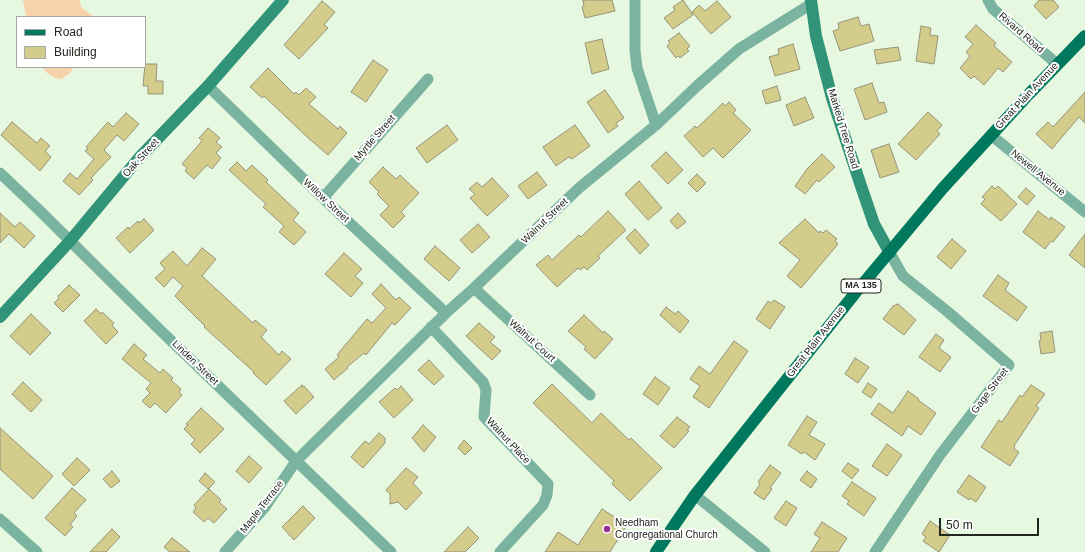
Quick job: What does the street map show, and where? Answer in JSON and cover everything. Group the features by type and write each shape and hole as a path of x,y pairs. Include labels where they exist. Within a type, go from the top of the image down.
{"main road":[{"name":"Great Plain Avenue","path":"656,552 695,495 851,298 943,188 991,134 1056,64 1085,36"}],"street":[{"name":"Oak Street","path":"0,317 70,241 139,158 208,86 283,0"},
{"path":"635,0 635,50 637,68 656,125"},
{"name":"Rivard Road","path":"988,0 993,9 1056,64"},
{"name":"Walnut Street","path":"296,461 446,312 474,288 579,188 656,125 739,49 811,2"},
{"name":"Marked Tree Road","path":"811,2 816,36 832,98 874,224 890,253"},
{"name":"Myrtle Street","path":"323,198 428,79"},
{"name":"Willow Street","path":"208,86 323,198 446,312"},
{"name":"Newell Avenue","path":"991,134 1085,212"},
{"name":"Linden Street","path":"0,173 160,330 392,552"},
{"name":"Gage Street","path":"875,552 940,456 1009,365 948,312 903,276 890,253"},
{"name":"Walnut Court","path":"474,288 590,395"},
{"name":"Walnut Place","path":"432,327 483,382 486,390 484,417 548,484 544,505 500,552"},
{"name":"Maple Terrace","path":"225,552 265,506 296,461"},
{"path":"695,495 765,552"},
{"path":"0,519 37,552"}],"shaded area":[{"path":"23,0 80,0 81,7 93,16 26,16"},
{"path":"43,68 73,68 69,74 61,79 54,78"}],"building":[{"path":"583,0 612,0 615,11 585,18 582,7 584,6"},
{"path":"683,0 693,15 673,29 664,18 675,10 673,7"},
{"path":"1039,0 1053,0 1059,7 1046,19 1034,6"},
{"path":"322,1 335,12 324,25 328,28 299,59 284,45"},
{"path":"717,1 731,17 711,34 692,12 699,5 705,11"},
{"path":"858,17 861,26 869,24 874,41 840,51 833,31 839,29 838,23"},
{"path":"976,25 996,43 994,46 1012,62 1003,72 998,68 984,85 974,76 971,79 960,68 970,56 966,52 973,44 965,37"},
{"path":"921,26 931,28 930,35 938,36 934,64 916,61"},
{"path":"679,33 690,46 687,49 689,51 680,58 678,56 676,58 667,46 670,43 668,41"},
{"path":"602,39 609,69 592,74 585,43"},
{"path":"793,44 800,69 775,76 769,57 779,54 778,49"},
{"path":"898,47 901,60 877,64 874,50"},
{"path":"373,60 388,70 366,102 351,92"},
{"path":"146,64 157,64 156,81 163,81 163,94 148,94 148,86 143,86"},
{"path":"268,68 294,94 296,92 299,95 306,88 316,97 309,104 338,129 340,126 347,133 328,155 264,96 262,98 250,87"},
{"path":"872,83 879,103 884,102 887,112 865,120 854,89"},
{"path":"777,86 781,100 766,104 762,91"},
{"path":"605,90 624,118 616,123 618,126 608,133 587,102"},
{"path":"1085,92 1085,123 1079,117 1052,149 1036,134 1048,122 1053,127"},
{"path":"805,97 814,118 794,126 786,105"},
{"path":"729,102 736,110 733,113 751,130 723,158 713,148 703,157 684,136 695,126 697,128 723,103 725,106"},
{"path":"928,112 942,125 937,131 940,134 916,160 898,144"},
{"path":"126,113 139,124 124,141 117,135 104,150 111,157 91,178 93,180 79,195 63,181 70,173 77,179 94,159 85,151 88,149 86,147 108,122 113,127"},
{"path":"12,122 37,143 41,138 50,146 45,151 51,157 40,171 1,135"},
{"path":"447,125 458,140 427,163 416,148"},
{"path":"575,125 590,146 572,159 569,157 556,166 543,147"},
{"path":"208,128 220,138 216,142 222,147 216,153 221,158 212,169 207,165 194,179 185,171 187,168 182,164 202,141 199,138"},
{"path":"889,144 899,172 880,178 871,150"},
{"path":"666,152 683,170 668,184 651,166"},
{"path":"822,154 835,167 819,182 817,180 805,194 795,186 807,169"},
{"path":"237,162 246,171 252,165 268,180 266,182 299,213 293,220 306,232 294,245 279,232 284,226 263,207 266,204 229,170"},
{"path":"383,167 396,179 400,175 419,193 401,212 405,216 393,228 380,215 389,206 377,194 379,192 369,182"},
{"path":"537,172 547,185 528,199 518,186"},
{"path":"697,174 706,183 697,192 688,183"},
{"path":"492,178 509,196 487,216 470,198 475,194 469,189 477,182 482,187"},
{"path":"639,181 662,208 648,220 625,194"},
{"path":"992,186 995,189 998,186 1017,204 1001,221 981,204 985,199 982,197"},
{"path":"1026,188 1035,196 1027,205 1018,197"},
{"path":"608,211 626,230 598,256 600,258 587,270 584,267 580,270 578,268 557,287 536,265 548,255 552,260 579,235 581,237"},
{"path":"1038,211 1050,220 1051,217 1065,227 1053,242 1051,241 1045,249 1023,232"},
{"path":"0,213 15,227 20,222 35,236 24,248 9,234 0,243"},
{"path":"678,213 686,222 677,229 670,221"},
{"path":"144,219 154,230 130,253 116,238 128,227 129,229 138,221 139,223"},
{"path":"805,219 819,233 820,231 823,233 826,230 837,239 835,241 838,244 801,288 787,276 800,260 779,243"},
{"path":"478,224 490,237 472,253 460,240"},
{"path":"635,229 649,245 640,254 626,238"},
{"path":"1085,234 1085,268 1069,255"},
{"path":"952,239 966,251 951,269 937,257"},
{"path":"435,246 460,268 449,281 424,259"},
{"path":"202,248 216,259 202,276 253,323 255,320 267,330 261,337 279,355 282,351 291,359 266,385 253,373 254,372 204,327 205,326 175,296 183,286 173,277 164,287 155,278 165,269 160,263 173,251 187,266"},
{"path":"344,253 362,269 355,276 363,283 351,297 325,274"},
{"path":"998,275 1009,283 1005,290 1027,307 1017,321 983,296"},
{"path":"381,284 396,300 399,297 411,308 395,325 392,323 366,355 364,353 334,380 325,369 339,357 337,355 367,319 372,323 386,308 372,294"},
{"path":"69,285 80,295 63,312 54,303 59,298 58,296"},
{"path":"774,300 785,307 770,329 756,319 768,301 771,303"},
{"path":"898,304 916,320 904,335 883,319 893,306"},
{"path":"666,307 675,314 678,311 689,321 680,333 660,315"},
{"path":"96,309 101,314 102,312 114,323 112,325 118,332 106,344 84,321"},
{"path":"31,314 51,333 30,355 10,336"},
{"path":"584,315 603,333 604,331 613,339 595,359 584,349 586,347 568,331"},
{"path":"479,323 495,337 490,342 501,351 492,360 466,336"},
{"path":"1052,331 1055,352 1041,354 1039,341 1041,340 1040,333"},
{"path":"936,334 944,340 939,348 951,357 940,372 919,357"},
{"path":"734,341 748,351 709,408 693,397 700,386 690,379 699,366 710,374"},
{"path":"134,344 147,355 143,359 160,373 163,369 173,378 171,380 181,389 179,392 182,395 166,413 155,403 150,408 142,401 150,393 146,389 151,383 122,359"},
{"path":"855,358 869,367 858,383 845,374"},
{"path":"429,360 444,376 434,385 418,370"},
{"path":"655,377 670,388 658,405 643,394"},
{"path":"23,382 42,400 31,412 12,394"},
{"path":"868,383 877,389 871,398 862,392"},
{"path":"552,384 592,423 601,413 629,440 631,438 662,468 630,501 612,484 614,481 533,403"},
{"path":"302,385 314,397 296,414 284,401"},
{"path":"1031,385 1045,394 1036,406 1039,408 1014,446 1014,449 1019,452 1010,466 981,447 999,420 1002,422 1020,395 1022,397"},
{"path":"401,386 413,400 394,418 379,402 395,388 397,390"},
{"path":"908,391 936,413 921,435 908,426 902,436 871,414 879,403 893,413"},
{"path":"201,408 224,429 200,453 191,444 195,440 184,429 188,425 186,424"},
{"path":"807,416 817,422 809,435 825,444 815,460 804,452 802,454 788,445"},
{"path":"677,417 690,427 687,430 689,431 674,448 660,436"},
{"path":"423,425 436,437 424,452 412,438"},
{"path":"0,428 53,476 33,499 0,469"},
{"path":"379,433 385,438 385,443 363,468 351,457 365,441 369,444"},
{"path":"464,440 472,448 465,455 458,448"},
{"path":"887,444 902,455 887,476 872,466"},
{"path":"249,456 262,468 249,483 236,471"},
{"path":"77,458 90,470 74,486 62,474"},
{"path":"848,463 859,470 852,479 842,471"},
{"path":"770,465 781,473 770,488 772,489 764,500 754,493 760,484 758,482"},
{"path":"406,468 418,477 413,483 422,493 406,510 398,502 390,504 390,494 386,490"},
{"path":"112,471 120,481 111,488 103,479"},
{"path":"807,471 817,479 811,488 800,480"},
{"path":"205,473 215,482 208,489 199,481"},
{"path":"969,475 986,487 976,502 970,498 969,500 957,492"},
{"path":"852,482 876,498 864,516 847,504 849,501 842,496"},
{"path":"72,488 86,500 74,513 77,516 70,525 73,527 65,536 45,518"},
{"path":"209,489 221,500 219,502 227,509 214,523 208,518 204,522 193,512 196,508 194,505"},
{"path":"786,501 797,508 786,526 774,518"},
{"path":"303,506 315,518 294,540 282,527"},
{"name":"Needham Congregational Church","path":"602,509 627,525 610,552 545,552 558,532 578,545"},
{"path":"930,521 950,535 939,552 923,541 926,537 922,534"},
{"path":"822,522 847,538 838,552 811,552 820,538 814,534"},
{"path":"468,527 479,538 465,552 444,552"},
{"path":"112,529 120,537 106,552 90,552"},
{"path":"172,538 190,552 170,552 164,547"}],"place":[{"name":"Needham Congregational Church","path":"607,529"}]}
